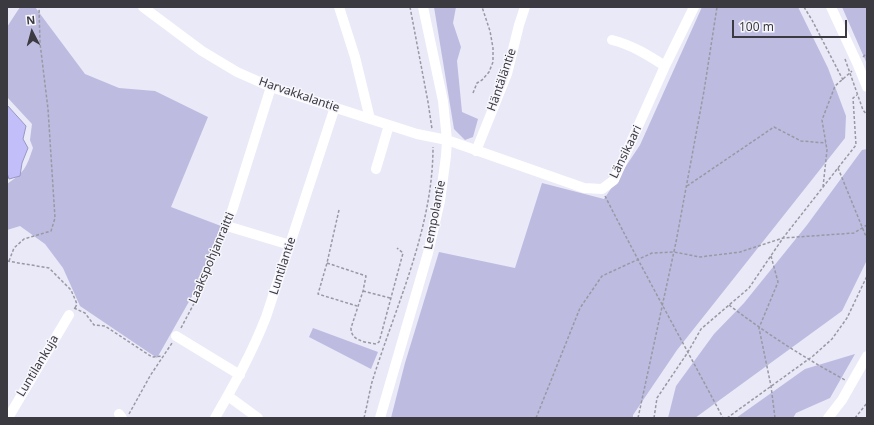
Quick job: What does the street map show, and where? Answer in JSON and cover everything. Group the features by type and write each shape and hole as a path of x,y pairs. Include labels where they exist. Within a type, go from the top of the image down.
{"street":[{"name":"Harvakkalantie","path":"143,7 202,50 237,72 271,87 417,134 447,140"},
{"path":"339,7 355,57 370,119"},
{"name":"Lempolantie","path":"380,418 428,253 440,201 447,140 443,101 423,7"},
{"name":"Häntäläntie","path":"476,151 507,74 525,7"},
{"name":"Länsikaari","path":"447,140 584,188 602,189 614,180 665,66 694,7"},
{"path":"831,7 867,87"},
{"path":"612,40 627,44 665,66"},
{"name":"Laakspohjanraitti","path":"232,211 271,87"},
{"name":"Luntilantie","path":"214,418 240,375 256,343 266,317 335,107"},
{"path":"376,169 389,125"},
{"path":"227,226 290,245"},
{"name":"Luntilankuja","path":"8,418 72,312"},
{"path":"176,336 240,375"},
{"path":"828,418 852,383 867,356"},
{"path":"228,396 258,418"}],"path":[{"path":"39,7 40,43 48,109 55,218 51,231 24,239 14,248 8,261 49,268 71,290 77,304 72,312 85,313 94,325 105,326 152,357 163,356"},
{"path":"364,418 372,383 414,260 426,215 432,179 433,137 410,7"},
{"path":"473,92 477,83 489,72 493,62 493,48 490,31 482,7"},
{"path":"638,418 674,252 704,91 717,7"},
{"path":"804,7 843,80"},
{"path":"845,59 857,95 863,110 867,115"},
{"path":"822,188 827,150 822,120 835,86 850,74 858,65"},
{"path":"654,418 657,398 688,352 701,329 749,288 783,238 856,145 853,98 857,95"},
{"path":"686,186 774,127 801,141 826,143"},
{"path":"838,168 867,239"},
{"path":"602,189 637,260 723,418"},
{"path":"340,210 318,294 357,306"},
{"path":"536,418 580,308 602,276 652,253 674,252 700,257 740,252 783,238 854,233 867,225"},
{"name":"Laakspohjanraitti","path":"123,417 176,336 200,292 227,226"},
{"path":"327,263 366,276 351,328 351,333 354,337 362,341 376,344 381,335 403,253 397,248"},
{"path":"771,256 778,282 758,328 771,386 775,418"},
{"path":"727,418 807,360 832,339 847,318 867,276"},
{"path":"362,291 390,298"},
{"path":"729,305 758,328 807,360 852,383"},
{"path":"855,418 867,403"}],"shaded area":[{"path":"20,7 35,7 85,74 119,88 155,91 208,117 171,207 221,226 195,291 157,358 80,306 63,268 45,244 20,226 7,230 7,184 18,176 24,169 33,148 30,140 32,124 7,97 7,27"},
{"path":"434,7 456,7 453,23 461,47 457,61 462,112 478,119 473,137 465,140 454,129"},
{"path":"702,7 798,7 828,68 846,116 845,138 677,350 633,415 633,418 391,418 405,363 439,252 515,268 542,183 604,199 640,145"},
{"path":"842,7 867,7 867,64"},
{"path":"7,105 26,126 23,139 28,148 22,163 20,176 9,179 7,173"},
{"path":"867,149 867,260 842,311 695,418 668,418 676,386 714,334 744,303 807,225 862,150"},
{"path":"313,328 378,352 371,369 309,337"},
{"path":"855,354 830,398 796,413 793,418 736,418 805,369"}]}
